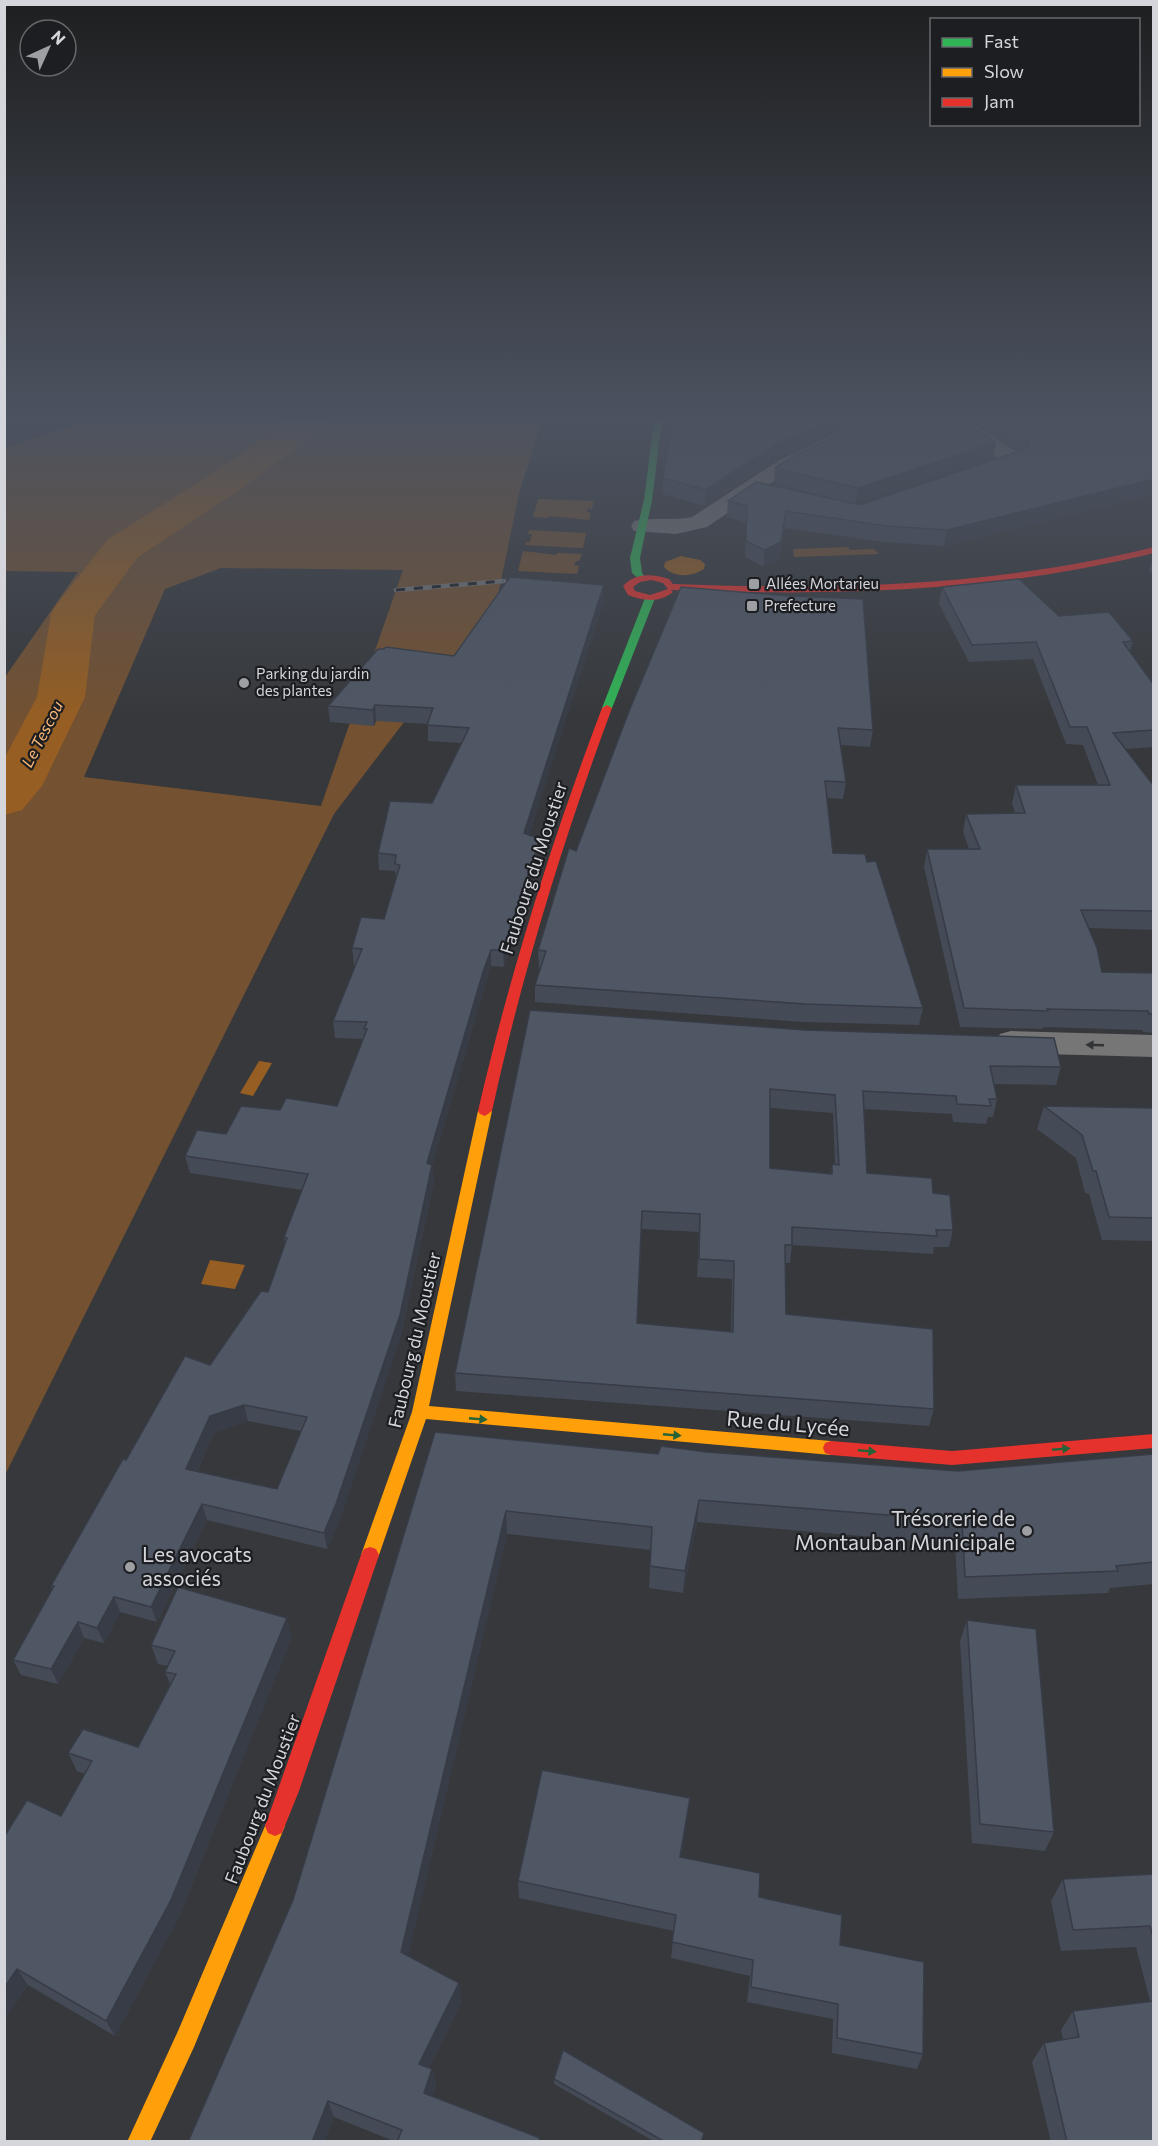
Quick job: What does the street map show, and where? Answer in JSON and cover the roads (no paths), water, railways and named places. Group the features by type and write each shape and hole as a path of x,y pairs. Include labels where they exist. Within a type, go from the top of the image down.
{"main road":[{"path":"641,578 637,573 635,558 643,521"},
{"path":"670,587 667,594 650,598 635,596 628,590 630,582 641,578 661,579 670,587 729,591 854,591 1038,574 1119,560 1154,550"},
{"name":"Faubourg du Moustier","path":"138,2142 186,2039 289,1791 420,1412 521,1014 550,873 598,735 650,598"},
{"name":"Rue du Lycée","path":"420,1412 952,1458 1154,1441"}],"street":[{"path":"642,526 676,527 700,521"},
{"path":"987,1041 1154,1046"}],"waterway":[{"name":"Le Tescou","path":"4,799 16,786 61,697 73,614 123,548 165,521"}],"railway":[{"path":"396,590 504,581"}],"place":[{"name":"Allées Mortarieu","path":"754,584"},
{"name":"Prefecture","path":"752,606"},
{"name":"Parking du jardin des plantes","path":"244,683"},
{"name":"Trésorerie de Montauban Municipale","path":"1027,1531"},
{"name":"Les avocats associés","path":"130,1567"}]}
